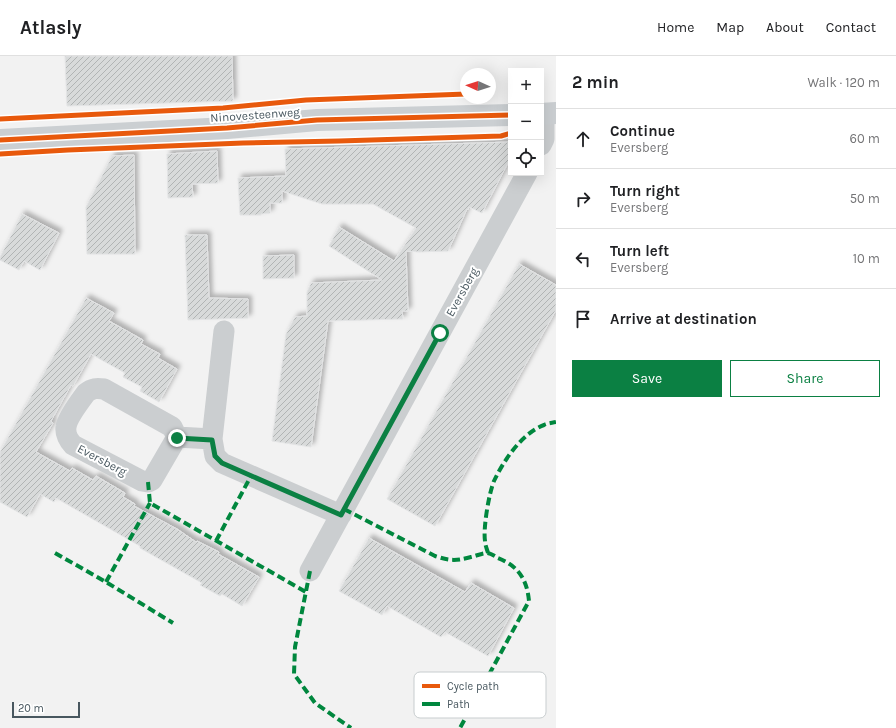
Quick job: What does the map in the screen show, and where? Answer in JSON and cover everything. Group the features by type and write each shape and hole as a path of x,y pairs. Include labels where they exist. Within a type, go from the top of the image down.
{"main road":[{"name":"Ninovesteenweg","path":"0,140 227,128 317,120 508,115"}],"street":[{"path":"544,140 547,114"},
{"name":"Eversberg","path":"310,571 525,176"},
{"path":"224,331 212,440 215,456 222,463 341,515"},
{"name":"Eversberg","path":"95,388 104,389 172,427 177,438 152,480 148,482 142,481 73,445 69,440 66,427 71,415 86,393 95,388"},
{"path":"177,438 212,440"}],"building":[{"path":"65,56 232,56 233,101 67,106"},
{"path":"508,142 508,163 482,213 469,207 468,210 467,209 448,251 406,251 408,311 402,311 403,319 328,321 311,447 272,441 286,334 295,317 307,316 307,292 311,283 382,280 329,246 339,227 394,261 416,228 373,204 322,204 282,191 282,203 270,203 270,213 261,215 240,215 238,178 286,176 285,149"},
{"path":"217,151 218,183 192,184 193,197 168,198 167,154"},
{"path":"134,155 135,254 87,254 86,207 112,156"},
{"path":"22,214 59,233 40,270 24,261 19,270 0,260 0,257"},
{"path":"185,235 207,235 209,298 248,299 248,318 188,320"},
{"path":"294,255 294,278 263,279 263,256"},
{"path":"519,264 556,285 556,310 435,526 387,499"},
{"path":"86,298 114,313 109,321 143,340 141,344 160,354 158,358 177,369 159,402 140,391 142,387 123,377 125,373 91,354 73,386 71,385 51,421 53,423 36,452 70,471 72,468 93,480 96,476 125,493 123,497 135,504 134,506 177,529 196,542 197,541 219,552 218,554 259,577 242,606 222,594 220,596 200,585 202,583 56,498 54,502 40,494 27,517 0,502 0,452"},
{"path":"369,538 465,592 471,583 514,608 488,656 445,632 441,637 387,606 382,615 339,591"}],"marked path":[{"path":"488,553 485,542 488,502 492,486 498,473 514,448 528,434 546,424 556,422"},
{"path":"216,541 251,476"},
{"path":"148,482 150,503 306,592"},
{"path":"106,582 150,503"},
{"path":"344,509 440,558 457,560 488,553 505,561 516,569 524,580 529,601 490,672"},
{"path":"55,553 173,623"},
{"path":"310,571 295,647 294,674 315,703 351,728"},
{"path":"460,728 465,718"}],"cycle path":[{"path":"0,119 223,108 306,100 460,94"},
{"path":"0,140 227,128 317,120 508,115"},
{"path":"0,154 243,143 501,136 508,134"}],"route":[{"path":"177,438 212,440 215,456 222,463 341,515 440,333"}]}
